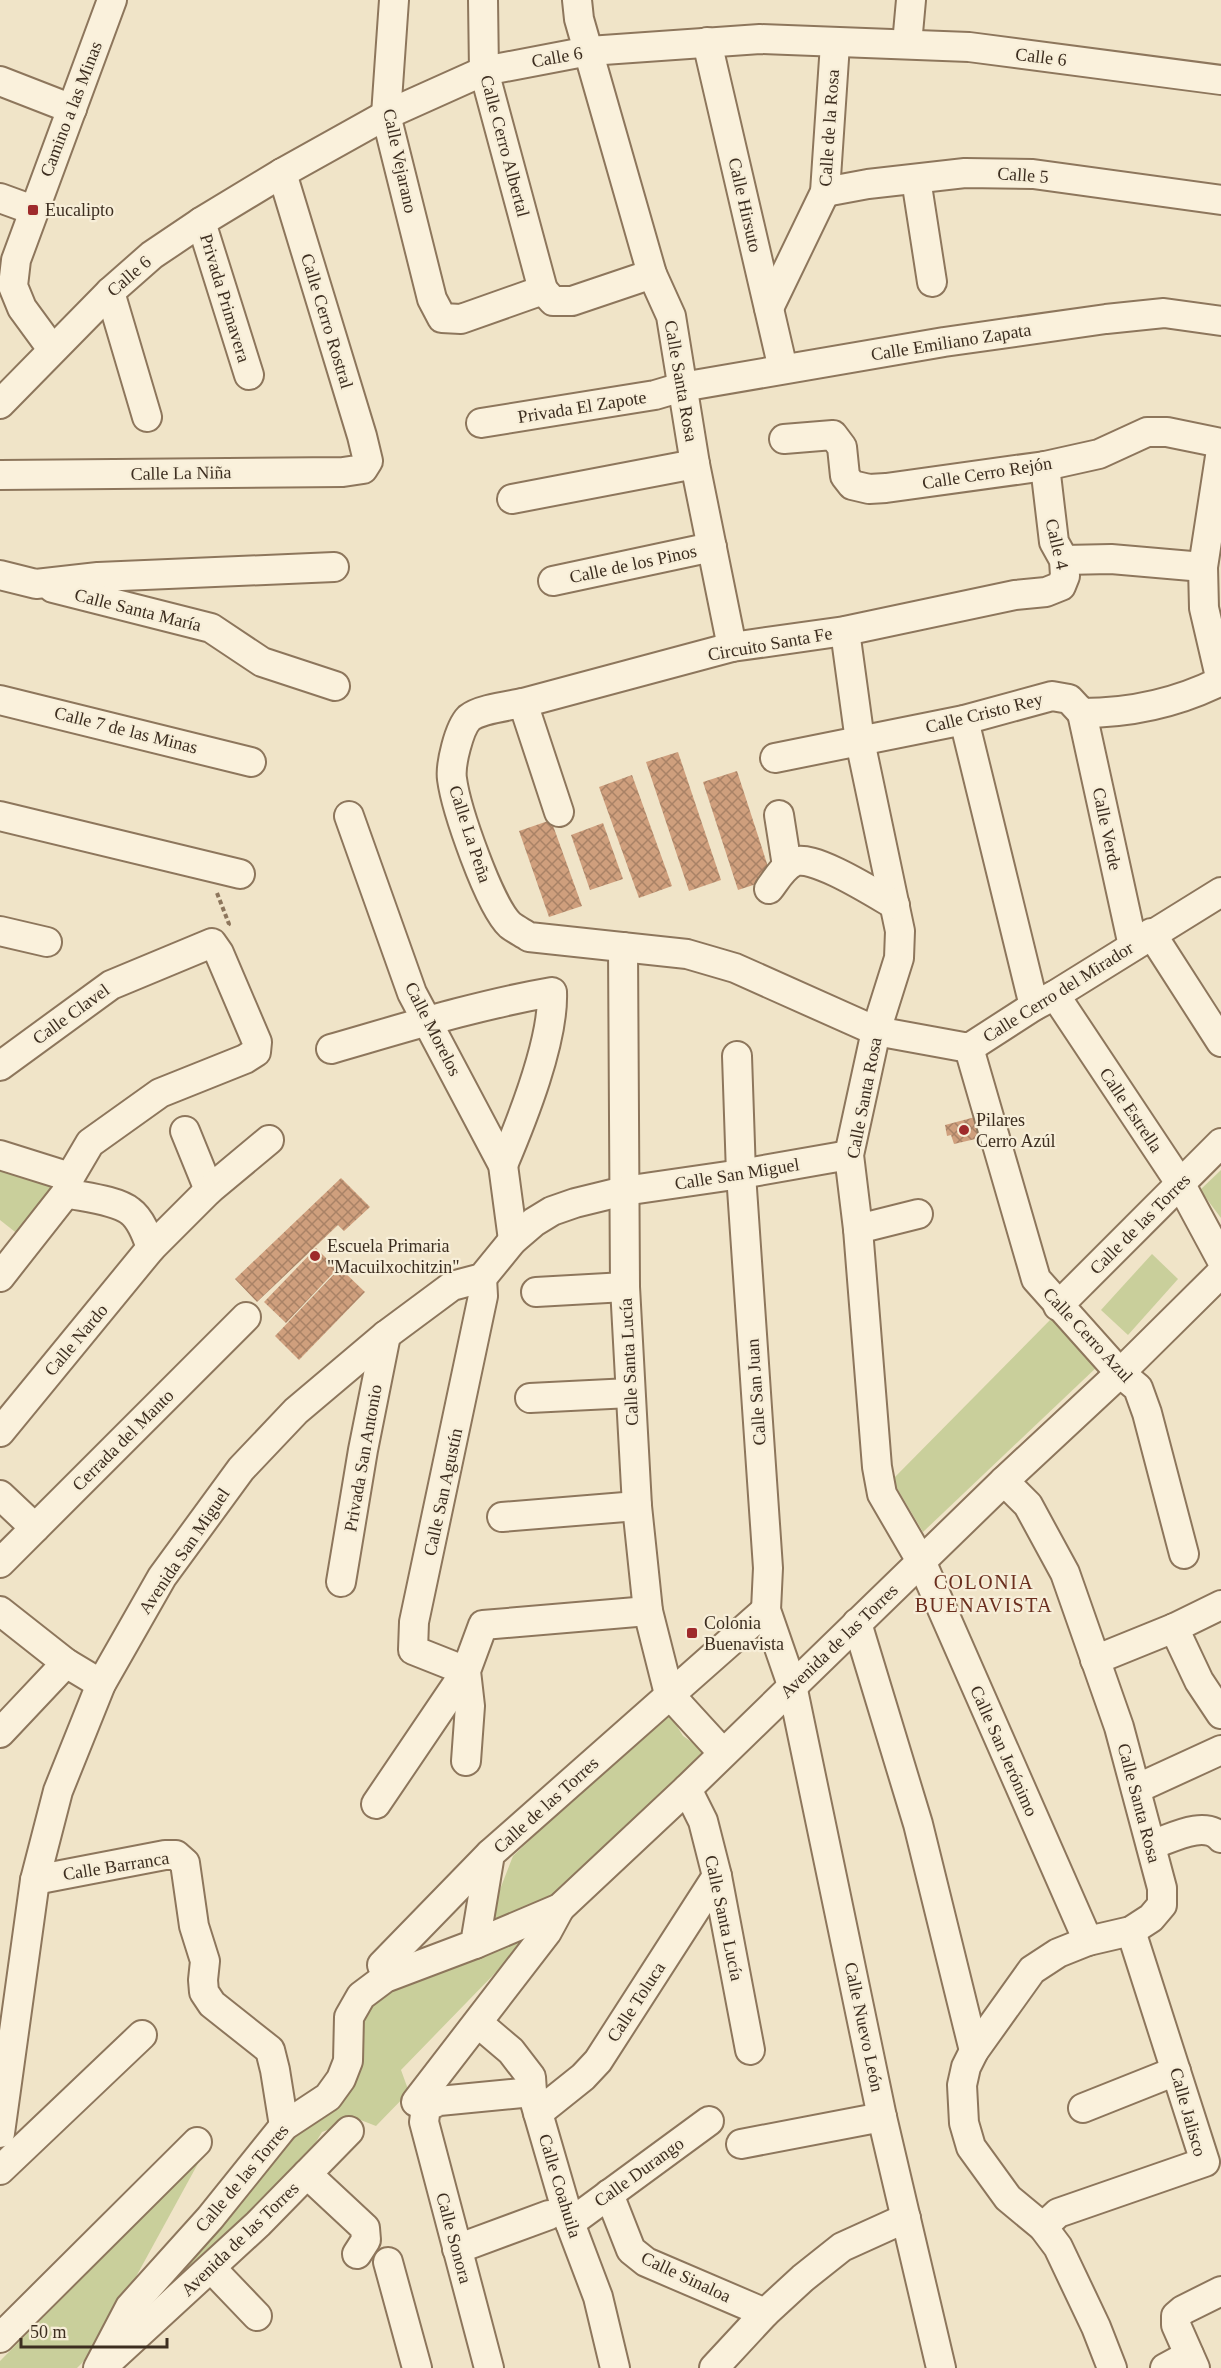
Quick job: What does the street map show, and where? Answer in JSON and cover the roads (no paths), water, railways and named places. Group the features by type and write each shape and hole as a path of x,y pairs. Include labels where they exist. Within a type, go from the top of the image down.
{"street":[{"name":"Calle Vejarano","path":"394,0 386,115 432,299 442,318 461,319 543,290"},
{"name":"Calle Cerro Albertal","path":"483,0 484,71 543,290"},
{"name":"Calle Santa Rosa","path":"577,0 579,19 652,274 671,316 695,464 732,647"},
{"path":"907,44 911,0"},
{"name":"Camino a las Minas","path":"52,349 22,308 13,286 16,260 72,109 106,2"},
{"name":"Calle 6","path":"0,404 110,292 152,255 282,173 386,115 484,71 589,51 760,39 835,44 969,47 1221,80"},
{"name":"Calle Hirsuto","path":"707,42 783,369"},
{"name":"Calle de la Rosa","path":"769,308 825,192 835,44"},
{"path":"0,81 72,109"},
{"name":"Calle Cerro Rostral","path":"282,173 362,436 368,461 363,470"},
{"name":"Calle 5","path":"825,192 868,184 964,173 1033,174 1221,200"},
{"path":"916,179 932,282"},
{"path":"0,198 33,210"},
{"name":"Privada Primavera","path":"201,222 249,375"},
{"path":"543,290 553,301 572,301 652,274"},
{"path":"110,292 147,417"},
{"name":"Calle Emiliano Zapata","path":"682,387 944,342 1106,319 1164,313 1221,321"},
{"name":"Privada El Zapote","path":"481,423 655,395 682,387"},
{"name":"Calle Cerro Rejón","path":"784,439 833,435 842,447 845,476 852,485 869,489 1045,466 1099,454 1147,432 1167,432 1221,443"},
{"path":"1082,713 1110,713 1150,706 1202,691 1221,681 1213,610 1203,567 1221,450"},
{"path":"512,499 695,464"},
{"name":"Calle 4","path":"1045,466 1054,542 1062,573"},
{"name":"Calle La Niña","path":"0,474 363,470"},
{"name":"Calle de los Pinos","path":"553,581 712,547"},
{"name":"Circuito Santa Fe","path":"458,738 470,718 491,709 523,703 732,647 845,631 1015,595 1046,592 1062,573 1111,559 1203,567"},
{"name":"Calle Santa María","path":"36,584 98,577 334,567"},
{"name":"Calle Santa María","path":"0,575 211,628 262,662 335,686"},
{"name":"Calle Santa Rosa","path":"845,631 860,741 900,931 899,958 876,1031 849,1155 858,1229 877,1467 882,1494 921,1561"},
{"name":"Calle Cristo Rey","path":"775,758 964,720 1052,696 1070,699 1082,713"},
{"name":"Calle 7 de las Minas","path":"0,700 251,762"},
{"path":"523,703 559,812"},
{"name":"Calle Verde","path":"1082,713 1142,939 1221,1042"},
{"name":"Calle Estrella","path":"964,720 1044,1000 1180,1183 1221,1259"},
{"name":"Calle La Peña","path":"458,738 451,777 462,818 491,896 509,924"},
{"path":"778,815 788,866"},
{"path":"0,816 240,874"},
{"name":"Calle Morelos","path":"349,816 412,993 503,1165 513,1240"},
{"path":"768,889 796,860 807,860 836,872 895,905"},
{"name":"Calle Cerro del Mirador","path":"509,924 529,937 687,954 735,968 876,1031 969,1048 1221,892"},
{"path":"0,931 47,942"},
{"name":"Calle Clavel","path":"0,1066 111,985 212,943 219,953 257,1042 256,1052 245,1059 160,1093 90,1143 68,1185"},
{"name":"Calle Santa Lucía","path":"623,947 625,1287 637,1506 648,1611 669,1694 723,1753"},
{"path":"331,1049 428,1021 552,992 553,1007 542,1055 519,1127 503,1165"},
{"name":"Calle Cerro Azul","path":"969,1048 1036,1279 1120,1373 1138,1388 1184,1554"},
{"path":"737,1056 741,1174"},
{"path":"185,1131 209,1190"},
{"name":"Calle Nardo","path":"0,1431 152,1248 209,1190 269,1140"},
{"name":"Calle de las Torres","path":"1058,1306 1221,1143"},
{"path":"0,1155 131,1211 145,1231 152,1248"},
{"name":"Calle San Miguel","path":"624,1191 849,1155"},
{"name":"Calle San Juan","path":"741,1174 768,1568 766,1610"},
{"path":"0,1277 68,1185"},
{"path":"482,1278 513,1240 534,1222 552,1211 575,1203 624,1191"},
{"path":"858,1229 918,1214"},
{"name":"Avenida de las Torres","path":"421,2104 530,1951 547,1932 560,1908 687,1789 792,1685 1120,1373 1221,1273"},
{"name":"Avenida San Miguel","path":"0,2133 2,2104 35,1880 58,1791 101,1684 162,1578 241,1469 296,1411 386,1335 452,1286 482,1278"},
{"name":"Calle San Agustín","path":"466,1671 413,1650 414,1622 483,1296 482,1278"},
{"path":"536,1292 625,1287"},
{"name":"Cerrada del Manto","path":"0,1563 246,1317"},
{"name":"Privada San Antonio","path":"341,1582 363,1450 386,1335"},
{"path":"530,1398 630,1393"},
{"name":"Calle Santa Rosa","path":"1004,1481 1028,1505 1065,1573 1119,1727 1162,1888 1162,1905 1151,1917 1131,1931 1088,1941 1058,1953 1032,1970 974,2051 966,2067 962,2085 964,2123 971,2147 1008,2198 1043,2227 1058,2247 1096,2327 1112,2368"},
{"path":"0,1495 35,1528"},
{"path":"502,1518 637,1506"},
{"name":"Calle San Jerónimo","path":"921,1561 1088,1941"},
{"path":"1095,1660 1174,1628 1221,1605"},
{"name":"Calle de las Torres","path":"100,2368 130,2307 210,2218 284,2126 328,2097 341,2079 348,2061 349,2017 361,1996 385,1978 475,1944 490,1854 766,1610"},
{"name":"Calle Nuevo León","path":"766,1610 792,1685 882,2117 941,2368"},
{"path":"0,1611 66,1663 101,1684"},
{"path":"376,1804 466,1671 483,1625 648,1611"},
{"path":"857,1623 918,1824 974,2051"},
{"path":"1174,1628 1199,1681 1221,1714"},
{"path":"0,1733 66,1663"},
{"path":"466,1671 470,1706 466,1761"},
{"path":"1136,1790 1221,1750"},
{"name":"Calle Santa Lucía","path":"687,1789 703,1821 717,1876 750,2050"},
{"path":"1151,1845 1193,1831 1210,1830 1220,1836"},
{"path":"382,1965 490,1854"},
{"name":"Calle Barranca","path":"35,1880 165,1855 176,1855 185,1863 194,1926 206,1961 204,1992 212,2004 270,2050 276,2070 284,2126"},
{"name":"Calle Toluca","path":"535,2102 583,2077 598,2061 717,1876"},
{"name":"Avenida de las Torres","path":"475,1944 560,1908"},
{"name":"Calle Jalisco","path":"1043,2227 1059,2212 1213,2160 1176,2071 1131,1931"},
{"name":"Calle Coahuila","path":"478,2023 511,2051 531,2077 560,2219 598,2297 615,2368"},
{"path":"0,2170 142,2035"},
{"path":"1083,2108 1176,2071"},
{"path":"421,2104 439,2101 535,2102"},
{"name":"Calle Sonora","path":"421,2104 489,2368"},
{"path":"741,2144 882,2117"},
{"name":"Calle Durango","path":"457,2249 560,2219 609,2194 709,2121"},
{"name":"Avenida de las Torres","path":"100,2368 258,2224 349,2131"},
{"path":"0,2338 197,2142"},
{"path":"307,2174 365,2228 366,2240 357,2254"},
{"name":"Calle Sinaloa","path":"609,2194 631,2250 646,2262 765,2313"},
{"path":"714,2368 765,2313 803,2278 842,2247 906,2218"},
{"path":"388,2262 417,2368"},
{"path":"211,2268 257,2316"},
{"path":"1183,2364 1176,2316 1221,2291"}],"place":[{"name":"Eucalipto","path":"33,210"},
{"name":"Pilares Cerro Azúl","path":"964,1130"},
{"name":"Escuela Primaria \"Macuilxochitzin\"","path":"315,1256"},
{"name":"Colonia Buenavista","path":"692,1633"}],"district":[{"name":"COLONIA BUENAVISTA","path":"984,1594"}]}
